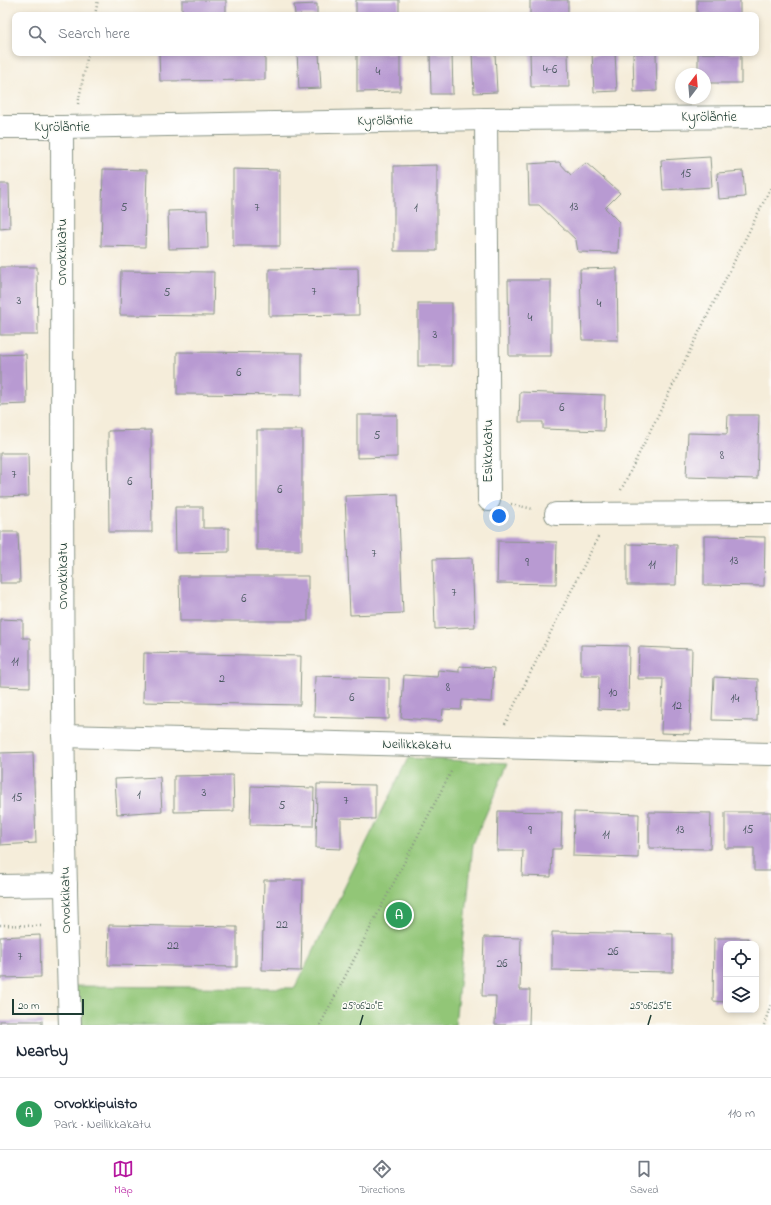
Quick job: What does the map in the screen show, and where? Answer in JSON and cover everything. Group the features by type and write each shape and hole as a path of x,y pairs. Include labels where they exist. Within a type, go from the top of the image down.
{"street":[{"name":"Kyröläntie","path":"0,127 486,119 771,117"},
{"name":"Esikkokatu","path":"486,119 489,500"},
{"name":"Orvokkikatu","path":"69,127 63,736 66,926 70,1025"},
{"path":"556,514 771,513"},
{"name":"Neilikkakatu","path":"63,736 771,754"},
{"path":"0,886 66,885"}],"path":[{"path":"96,12 98,0"},
{"path":"69,127 76,114 87,56"},
{"path":"494,746 771,187"},
{"name":"Esikkokatu","path":"489,500 556,514"},
{"path":"320,1025 464,746"},
{"path":"0,925 66,926"},
{"path":"764,1025 771,1004"}],"green space":[{"path":"408,758 508,763 473,844 455,1025 75,1025 73,986 295,988"}],"building":[{"path":"182,0 226,0 226,12 182,12"},
{"path":"356,0 399,0 399,12 356,12"},
{"path":"530,0 568,0 568,12 530,12"},
{"path":"697,0 740,0 740,12 697,12"},
{"path":"317,4 317,12 295,12 294,5"},
{"path":"159,56 265,56 265,80 160,81"},
{"path":"297,56 319,56 321,88 299,89"},
{"path":"357,56 400,56 400,91 357,92"},
{"path":"430,56 452,56 453,94 431,94"},
{"path":"472,56 495,56 497,92 474,93"},
{"path":"530,56 568,56 569,87 531,87"},
{"path":"592,56 615,56 617,91 594,92"},
{"path":"633,56 656,56 657,91 634,92"},
{"path":"698,56 741,56 741,83 711,83 711,68 698,68"},
{"path":"710,157 712,187 663,190 661,160"},
{"path":"559,162 571,175 586,163 620,193 605,208 619,222 618,253 578,252 576,240 539,205 529,205 528,164"},
{"path":"437,165 437,251 394,251 394,166"},
{"path":"103,169 147,170 145,247 101,246"},
{"path":"233,169 280,170 280,246 233,246"},
{"path":"743,171 745,197 719,199 717,173"},
{"path":"0,184 9,184 10,228 0,229"},
{"path":"207,210 208,248 169,249 168,211"},
{"path":"0,267 37,267 38,335 0,335"},
{"path":"358,268 359,315 269,316 269,269"},
{"path":"617,268 618,340 582,340 580,269"},
{"path":"121,271 214,272 213,316 120,315"},
{"path":"508,280 551,280 551,356 509,356"},
{"path":"418,303 452,303 452,366 418,366"},
{"path":"177,352 302,353 302,395 177,394"},
{"path":"26,354 27,404 0,405 0,355"},
{"path":"520,392 605,395 604,431 543,429 543,422 519,422"},
{"path":"357,415 397,415 397,457 357,458"},
{"path":"728,415 759,415 757,479 686,477 688,433 727,434"},
{"path":"151,430 152,532 109,532 108,431"},
{"path":"257,430 302,430 302,550 257,550"},
{"path":"0,453 28,453 29,496 0,497"},
{"path":"398,494 403,613 350,615 345,496"},
{"path":"175,507 203,507 203,528 229,528 229,552 176,553"},
{"path":"0,532 18,532 20,583 0,583"},
{"path":"704,536 765,537 764,586 704,585"},
{"path":"498,541 557,542 556,584 497,583"},
{"path":"627,544 677,545 676,585 627,585"},
{"path":"472,558 475,627 435,629 433,559"},
{"path":"179,576 308,576 308,621 180,621"},
{"path":"0,619 23,620 23,638 30,638 30,687 0,686"},
{"path":"581,645 629,646 628,710 598,709 599,676 581,676"},
{"path":"639,647 692,649 690,734 661,733 663,679 638,679"},
{"path":"144,653 301,656 300,705 143,702"},
{"path":"459,666 494,668 492,702 462,700 461,710 443,709 442,721 401,718 404,675 437,677 438,670 459,672"},
{"path":"315,676 389,678 389,719 314,717"},
{"path":"714,677 758,679 757,721 712,720"},
{"path":"33,752 36,843 0,845 0,753"},
{"path":"233,775 234,811 174,812 174,776"},
{"path":"160,777 162,811 117,814 115,779"},
{"path":"317,784 375,785 375,819 341,818 341,849 316,848"},
{"path":"251,786 314,788 313,826 250,825"},
{"path":"498,811 562,812 561,849 552,849 551,877 522,876 523,851 497,851"},
{"path":"574,812 639,814 638,858 573,856"},
{"path":"649,812 711,813 710,849 649,848"},
{"path":"725,812 771,812 771,871 754,871 754,848 725,848"},
{"path":"264,880 303,880 301,971 262,970"},
{"path":"109,925 237,927 237,967 108,965"},
{"path":"552,932 673,934 673,972 552,970"},
{"path":"40,935 41,977 0,978 0,937"},
{"path":"484,937 521,938 520,990 530,990 529,1025 495,1025 496,996 482,996"},
{"path":"714,938 748,938 748,941 723,941 723,1002 713,1001"},
{"path":"0,1021 42,1021 42,1025 0,1025"}],"place":[{"name":"Orvokkipuisto","path":"399,915"}]}
